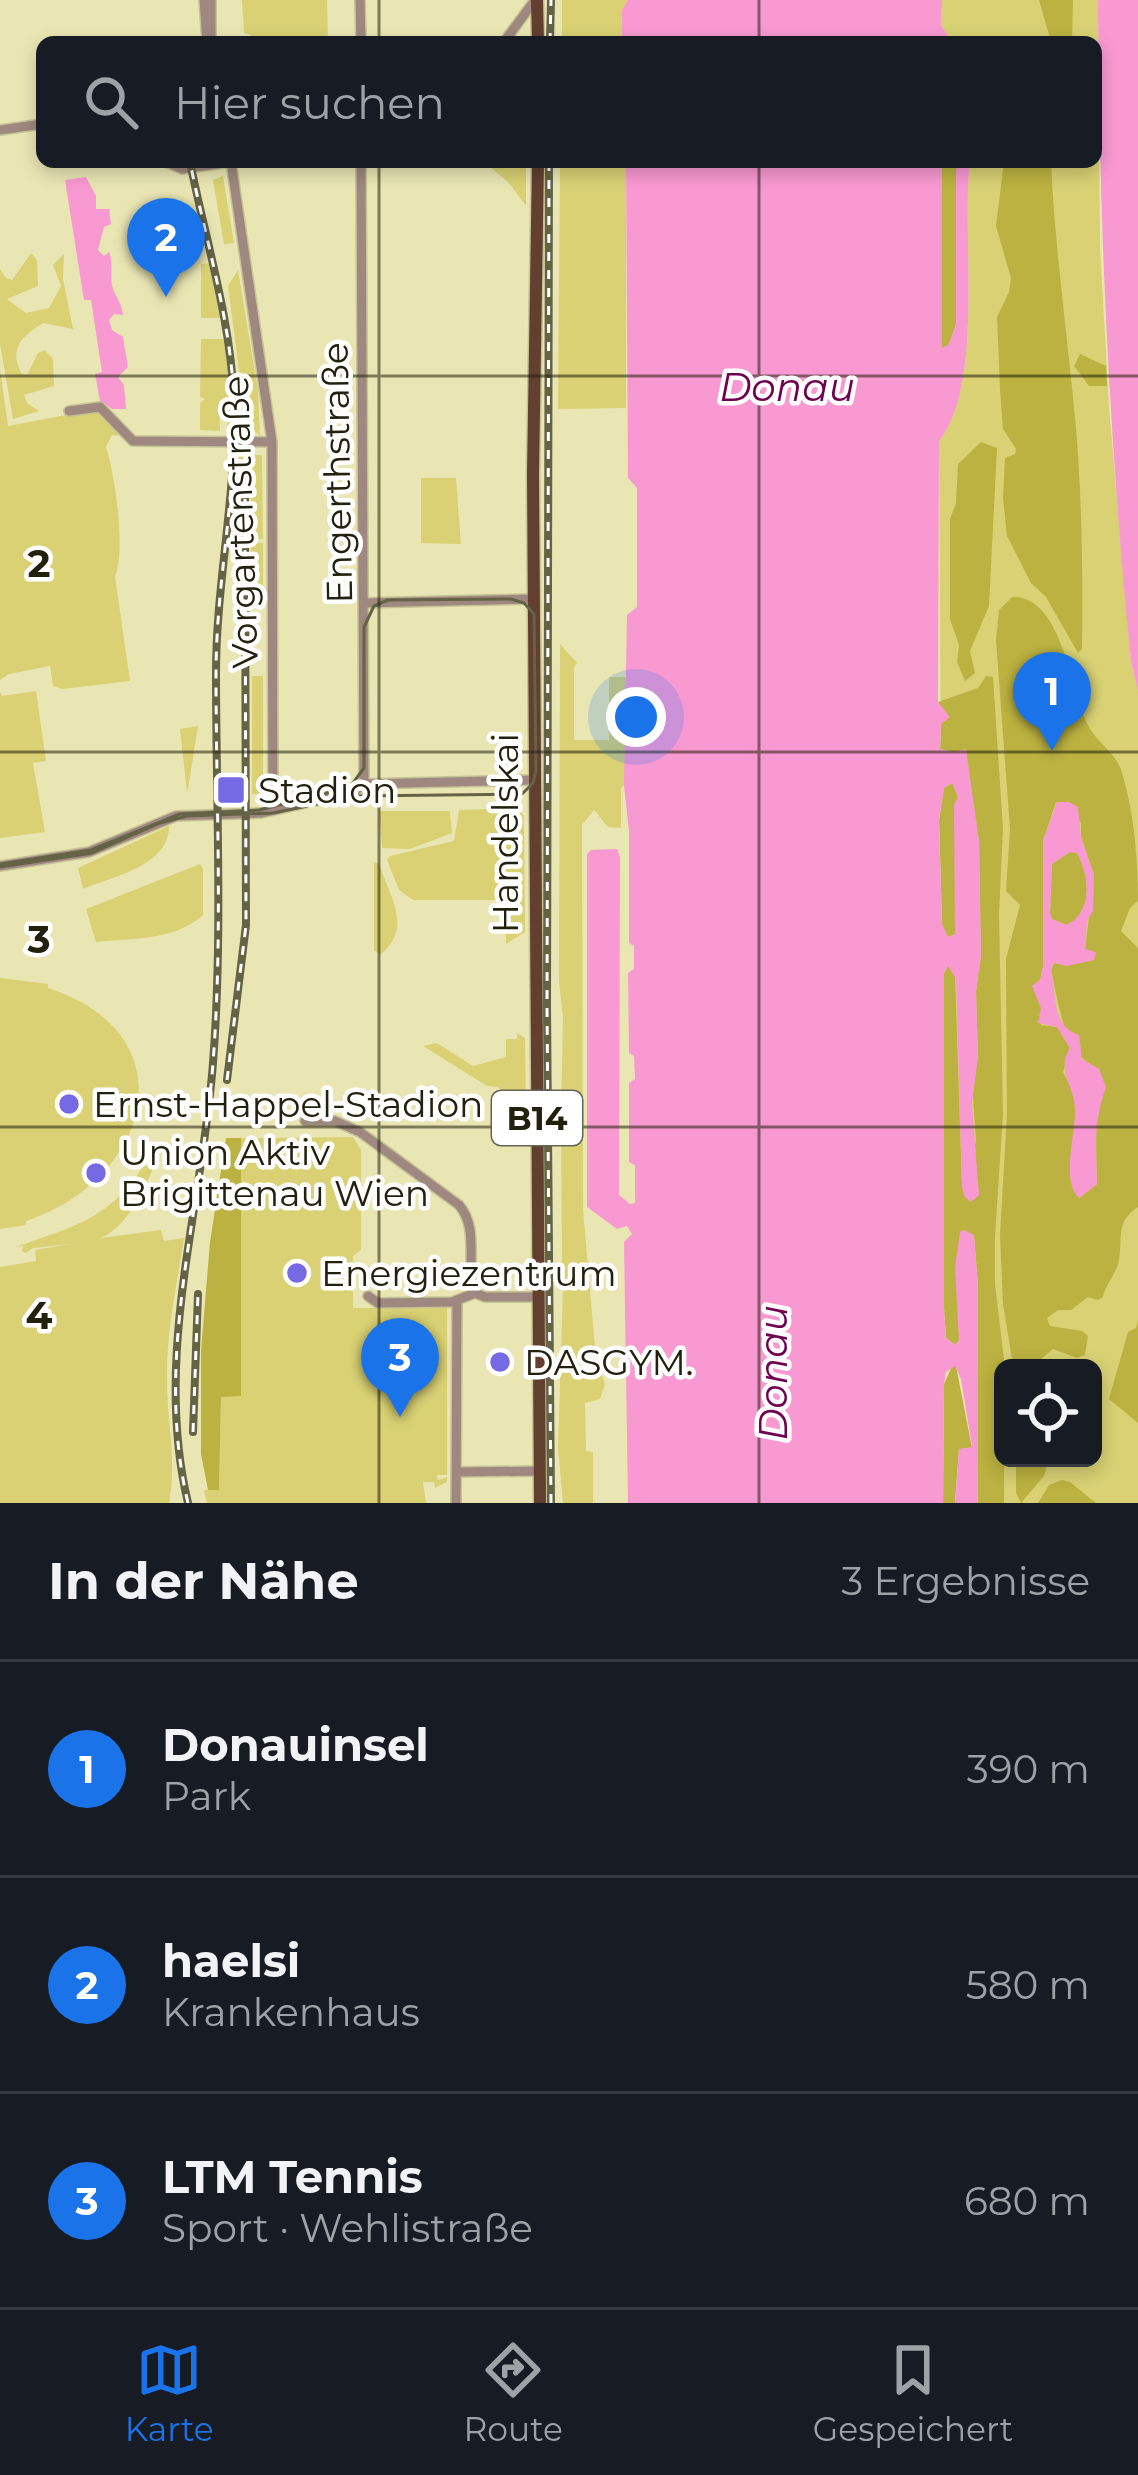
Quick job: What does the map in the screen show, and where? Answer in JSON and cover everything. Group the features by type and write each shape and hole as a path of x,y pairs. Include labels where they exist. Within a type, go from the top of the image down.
{"main road":[{"path":"536,0 538,36"},
{"name":"Handelskai","path":"538,168 534,599 540,1503"}],"street":[{"path":"207,0 209,36"},
{"path":"360,0 361,36"},
{"path":"509,36 536,0"},
{"path":"0,130 36,125"},
{"name":"Vorgartenstraße","path":"232,168 272,442 273,810"},
{"name":"Engerthstraße","path":"362,168 364,784"},
{"path":"69,411 100,407 134,441 272,442"},
{"path":"364,603 534,599"},
{"path":"0,866 89,853 176,816 273,810 354,791 364,784 535,780"},
{"path":"305,1121 334,1121 362,1133 459,1204 471,1228 475,1293 485,1298 538,1297"},
{"path":"368,1296 378,1303 457,1301 475,1293"},
{"path":"456,1503 457,1301"},
{"path":"456,1472 540,1471"}],"shaded area":[{"path":"242,0 327,0 328,36 244,33"},
{"path":"562,0 628,0 623,36 562,36"},
{"path":"942,0 1098,0 1098,36 948,36 941,25"},
{"path":"1039,0 1073,0 1072,36 1049,36"},
{"path":"491,168 526,168 526,206"},
{"path":"560,168 626,168 626,408 558,409"},
{"path":"942,168 959,168 956,324 949,345 941,349"},
{"path":"970,168 1099,168 1109,407 1131,662 1138,691 1138,1503 978,1503 974,1236 943,1157 939,440 953,416 962,384"},
{"path":"1003,168 1051,168 1080,483 1082,649 1078,653 1046,597 1031,583 1007,536 1005,458 1016,449 1003,429 997,317 1011,278 996,226"},
{"path":"223,176 234,243 224,244 213,180"},
{"path":"31,253 37,260 38,286 7,299 26,313 49,308 61,286 53,265 64,254 63,279 73,329 43,323 20,343 16,356 21,373 27,375 38,353 45,350 53,359 54,386 24,395 39,411 13,419 0,344 0,269 12,280"},
{"path":"210,263 222,318 201,318 201,264"},
{"path":"238,270 258,391 260,436 246,423 228,286"},
{"path":"201,339 225,339 231,409 228,436 226,400 219,401 220,431 200,430 200,403 205,399 200,397"},
{"path":"1080,354 1106,366 1107,386 1089,386 1074,366"},
{"path":"0,369 8,426 98,409 115,425 118,436 112,435 106,447 118,512 115,576 130,681 62,689 53,686 50,666 0,680"},
{"path":"981,442 997,448 989,606 970,651 975,673 965,681 950,619 950,519 956,503 958,464"},
{"path":"230,448 247,448 248,493 227,493"},
{"path":"251,455 262,455 263,539 251,539"},
{"path":"421,478 456,478 461,544 421,543"},
{"path":"251,543 263,543 263,595 251,593"},
{"path":"1012,597 1029,601 1043,612 1062,648 1088,725 1121,770 1132,818 1138,901 1121,931 1138,948 1138,1207 1123,1224 1118,1265 1103,1297 1088,1297 1071,1310 1058,1310 1047,1318 1050,1326 1088,1336 1085,1355 1077,1358 1053,1349 1041,1359 1012,1359 1003,1304 1006,959 1020,905 1006,891 1010,829 996,640 999,610","holes":["1056,802 1081,823 1094,875 1085,950 1095,952 1093,960 1054,963 1051,970 1070,1040 1099,1070 1097,1184 1079,1198 1075,1094 1063,1072 1070,1048 1057,1027 1041,1025 1033,986 1043,967 1043,841"]},
{"path":"560,644 577,663 574,740 609,740 609,677 626,677 627,783 621,788 621,828 608,827 594,810 582,825 583,1209 596,1359 605,1384 600,1399 585,1403 586,1451 593,1452 593,1503 563,1503 558,1448 563,1287 558,1270 562,1260 561,1130 557,1120 563,1018 559,981"},
{"path":"252,676 263,676 263,794 252,794"},
{"path":"986,676 993,677 1003,829 999,914 1003,1114 995,1284 1004,1359 994,1359 994,1467 1004,1467 1004,1503 978,1503 974,1236 955,1345 946,1338 944,1309 944,973 948,966 955,974 962,1187 976,1141 972,1083 978,1057 976,991 981,956 979,841 955,753 940,749 942,710 938,702 978,688"},
{"path":"36,691 46,761 33,763 45,832 0,838 0,692 2,696"},
{"path":"198,726 188,789 187,792 180,729"},
{"path":"953,783 958,798 955,935 947,937 942,924 939,821 944,788"},
{"path":"517,808 524,816 525,932 506,944 505,900 413,900 399,890 387,860 390,856 454,841 459,810"},
{"path":"379,811 450,811 452,833 410,849 382,848"},
{"path":"169,826 167,840 150,860 83,889 78,868"},
{"path":"1070,852 1077,853 1081,862 1087,893 1081,912 1067,925 1052,919 1050,913 1052,864"},
{"path":"374,862 389,889 397,924 390,945 380,955 374,950"},
{"path":"200,864 203,915 166,934 96,942 86,909"},
{"name":"Ernst-Happel-Stadion","path":"0,978 48,984 93,1010 122,1038 137,1071 138,1106 126,1141 102,1174 69,1201 26,1225 0,1229"},
{"path":"517,1033 525,1038 526,1105 423,1046 437,1043 473,1066 506,1057 506,1039 517,1039"},
{"path":"353,1137 361,1150 361,1250 353,1256 353,1308 447,1308 447,1475 437,1475 438,1480 447,1477 447,1482 435,1488 434,1482 423,1482 426,1503 207,1503 204,1490 219,1490 221,1396 241,1395 241,1138"},
{"path":"226,1138 241,1138 241,1396 221,1397 219,1490 208,1490 201,1454 201,1351 210,1242"},
{"path":"144,1165 153,1169 139,1198 126,1218 101,1238 161,1230 164,1241 184,1238 167,1362 172,1457 169,1503 0,1503 0,1267 36,1261 35,1250 70,1244 33,1248 26,1253 23,1246 16,1247 103,1210"},
{"path":"1138,1320 1138,1423 1109,1399 1128,1332"},
{"path":"956,1366 972,1448 959,1449 955,1503 943,1503 944,1384"},
{"path":"1016,1467 1046,1467 1021,1503"},
{"path":"1062,1480 1096,1503 1038,1503 1049,1485"}],"water":[{"path":"628,0 942,0 941,25 948,36 622,36 622,10"},
{"path":"1098,0 1138,0 1138,691 1131,662 1111,414"},
{"name":"Donau","path":"626,168 942,168 942,348 949,344 956,324 956,170 970,168 967,347 953,416 939,441 938,702 950,717 941,724 940,749 966,749 979,841 981,956 972,1104 979,1195 971,1202 962,1187 956,979 948,966 944,973 944,1309 946,1338 955,1345 959,1340 955,1267 964,1230 974,1235 978,1286 978,1503 955,1503 959,1449 972,1447 955,1366 946,1372 944,1384 943,1503 628,1503 624,1242 632,1234 627,1226 617,1229 587,1207 587,854 617,849 620,857 619,1195 630,1204 635,1203 635,1165 629,1162 629,1083 635,1079 634,1056 629,1053 628,973 634,969 634,946 629,943 624,786 627,615 637,607 637,488 628,478","holes":["952,783 958,797 954,805 955,934 948,937 942,924 939,821 944,788"]},
{"path":"86,177 96,196 96,209 109,209 111,224 104,227 98,250 104,256 109,252 112,284 123,315 114,314 109,320 112,330 123,337 128,367 118,377 124,385 126,409 112,409 100,401 95,374 102,372 91,300 84,300 65,180"},
{"path":"1057,802 1078,807 1081,837 1094,875 1085,949 1096,952 1094,960 1067,966 1054,963 1051,970 1059,1017 1079,1035 1082,1059 1099,1069 1106,1087 1097,1124 1097,1184 1079,1198 1070,1170 1075,1112 1065,1064 1070,1048 1057,1027 1038,1023 1041,1008 1032,986 1040,980 1043,967 1043,841","holes":["1070,852 1077,853 1085,872 1085,903 1066,925 1050,913 1052,864"]}],"tram line":[{"path":"0,864 91,850 180,814 259,810 350,787 364,768 364,627 374,606 388,600 511,599 524,603 534,614 536,770 533,783 522,794 356,796 273,813 187,816 92,853 0,867"}],"railway":[{"path":"550,36 551,0"},
{"path":"188,1503 179,1448 178,1338 213,1063 218,917 217,639 234,436 228,341 191,168"},
{"path":"549,168 551,1503"},
{"path":"227,1080 246,925 245,499"},
{"path":"193,1432 198,1294"}],"place":[{"name":"haelsi","path":"166,297"},
{"name":"Donauinsel","path":"1052,751"},
{"name":"Stadion","path":"231,790"},
{"name":"Ernst-Happel-Stadion","path":"69,1104"},
{"name":"Union Aktiv Brigittenau Wien","path":"96,1173"},
{"name":"Energiezentrum","path":"297,1273"},
{"name":"DASGYM.","path":"500,1362"},
{"name":"LTM Tennis","path":"400,1417"}]}
